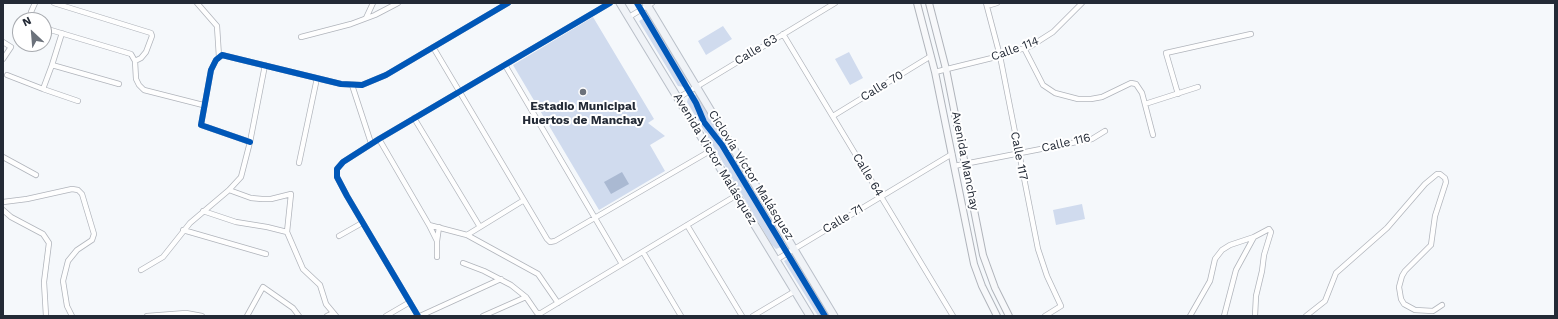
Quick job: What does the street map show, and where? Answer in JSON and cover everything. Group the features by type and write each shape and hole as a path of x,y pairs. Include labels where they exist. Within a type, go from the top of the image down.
{"main road":[{"name":"Avenida Victor Malásquez","path":"620,3 810,316"},
{"name":"Avenida Victor Malásquez","path":"649,4 834,316"}],"street":[{"path":"54,3 151,33 152,36 146,52 141,58 135,61"},
{"path":"196,3 217,26 219,57"},
{"path":"366,18 373,3"},
{"path":"301,37 326,32 366,18 398,3"},
{"path":"501,279 419,316 362,223 337,177 336,171 343,162 371,143 610,3"},
{"name":"Calle 63","path":"678,98 835,3"},
{"name":"Avenida Manchay","path":"917,3 935,72 974,264 982,286 997,316"},
{"name":"Avenida Manchay","path":"929,3 946,69 983,255 993,283 1009,316"},
{"path":"987,5 997,3"},
{"name":"Calle 114","path":"935,72 1000,56 1037,43 1053,32 1082,3"},
{"path":"250,142 202,127 200,124 211,70 216,60 222,55 317,78 352,85 362,85 374,81 504,4"},
{"path":"629,17 649,4"},
{"name":"Calle 117","path":"987,5 1000,56 1018,154 1039,254 1061,306 1045,316"},
{"path":"52,30 131,54 135,61 136,79 144,90 203,105"},
{"path":"44,89 62,33"},
{"name":"Calle 64","path":"783,34 952,316"},
{"path":"1178,94 1166,54 1251,34"},
{"path":"3,42 11,47 3,59"},
{"path":"433,47 548,241 550,242 555,242 710,151"},
{"path":"1024,48 1043,85 1056,93 1078,99 1091,99 1102,97 1131,83 1138,87 1145,104 1153,135"},
{"name":"Calle 70","path":"833,116 931,56"},
{"path":"505,64 622,264"},
{"path":"52,65 119,84"},
{"path":"141,270 163,257 183,230 203,211 229,190 240,177 250,142 265,65"},
{"path":"7,75 78,101"},
{"path":"298,163 317,78"},
{"path":"352,85 371,143"},
{"path":"1145,104 1198,87"},
{"path":"414,118 480,227"},
{"name":"Calle 116","path":"954,166 1092,139 1105,131"},
{"path":"379,139 437,241"},
{"name":"Calle 71","path":"776,260 952,154"},
{"path":"3,157 36,175"},
{"path":"1306,316 1325,301 1336,273 1387,228 1425,184 1437,174 1440,174 1445,178 1446,182 1435,216 1431,245 1405,271 1399,287 1401,299 1409,308 1432,311 1442,305"},
{"path":"3,202 27,199 72,189 78,190 82,194 94,234 92,240 77,250 68,261 63,281 67,306 72,316"},
{"path":"229,190 251,198 262,199 271,199 291,194 287,232 303,269 320,285 322,297 335,314 327,316"},
{"path":"463,263 501,279 526,297 539,314 737,195"},
{"path":"467,235 524,200"},
{"path":"3,210 43,234 49,243 44,282 46,316"},
{"path":"203,211 236,222 287,232"},
{"path":"340,236 362,223"},
{"path":"429,225 467,235 538,274 558,303"},
{"path":"687,226 742,316"},
{"path":"437,257 439,227"},
{"path":"1190,316 1210,281 1218,254 1230,245 1254,237 1269,229 1271,232 1264,255 1256,296 1255,316"},
{"path":"183,230 266,254"},
{"path":"1224,316 1236,270 1254,237"},
{"path":"643,252 681,316"},
{"path":"246,316 263,287 293,308 297,315"},
{"path":"753,316 795,291"},
{"path":"484,316 526,297"},
{"path":"386,316 410,302"},
{"path":"147,316 186,313 202,316"}],"shaded area":[{"path":"649,15 688,79 687,85 684,87 678,86 639,21"},
{"name":"Estadio Municipal Huertos de Manchay","path":"593,17 654,119 648,123 665,136 650,145 665,171 599,210 513,65"},
{"path":"723,26 732,39 706,55 698,41"},
{"path":"849,52 863,78 850,85 835,59"},
{"path":"698,95 783,240 784,243 781,247 776,249 772,245 687,102 688,98"},
{"path":"622,172 629,184 611,194 604,182"},
{"path":"1082,204 1085,219 1056,225 1053,210"},
{"path":"793,255 830,316 818,316 784,261"}],"cycle path":[{"path":"250,142 201,125 211,70 216,60 222,55 341,84 362,85 386,75 508,3"},
{"path":"418,316 347,196 337,177 337,169 343,162 379,139 610,3"},
{"name":"Ciclovía Víctor Malásquez","path":"637,3 696,103 704,122 722,145 825,316"}],"place":[{"name":"Estadio Municipal Huertos de Manchay","path":"583,92"}]}
